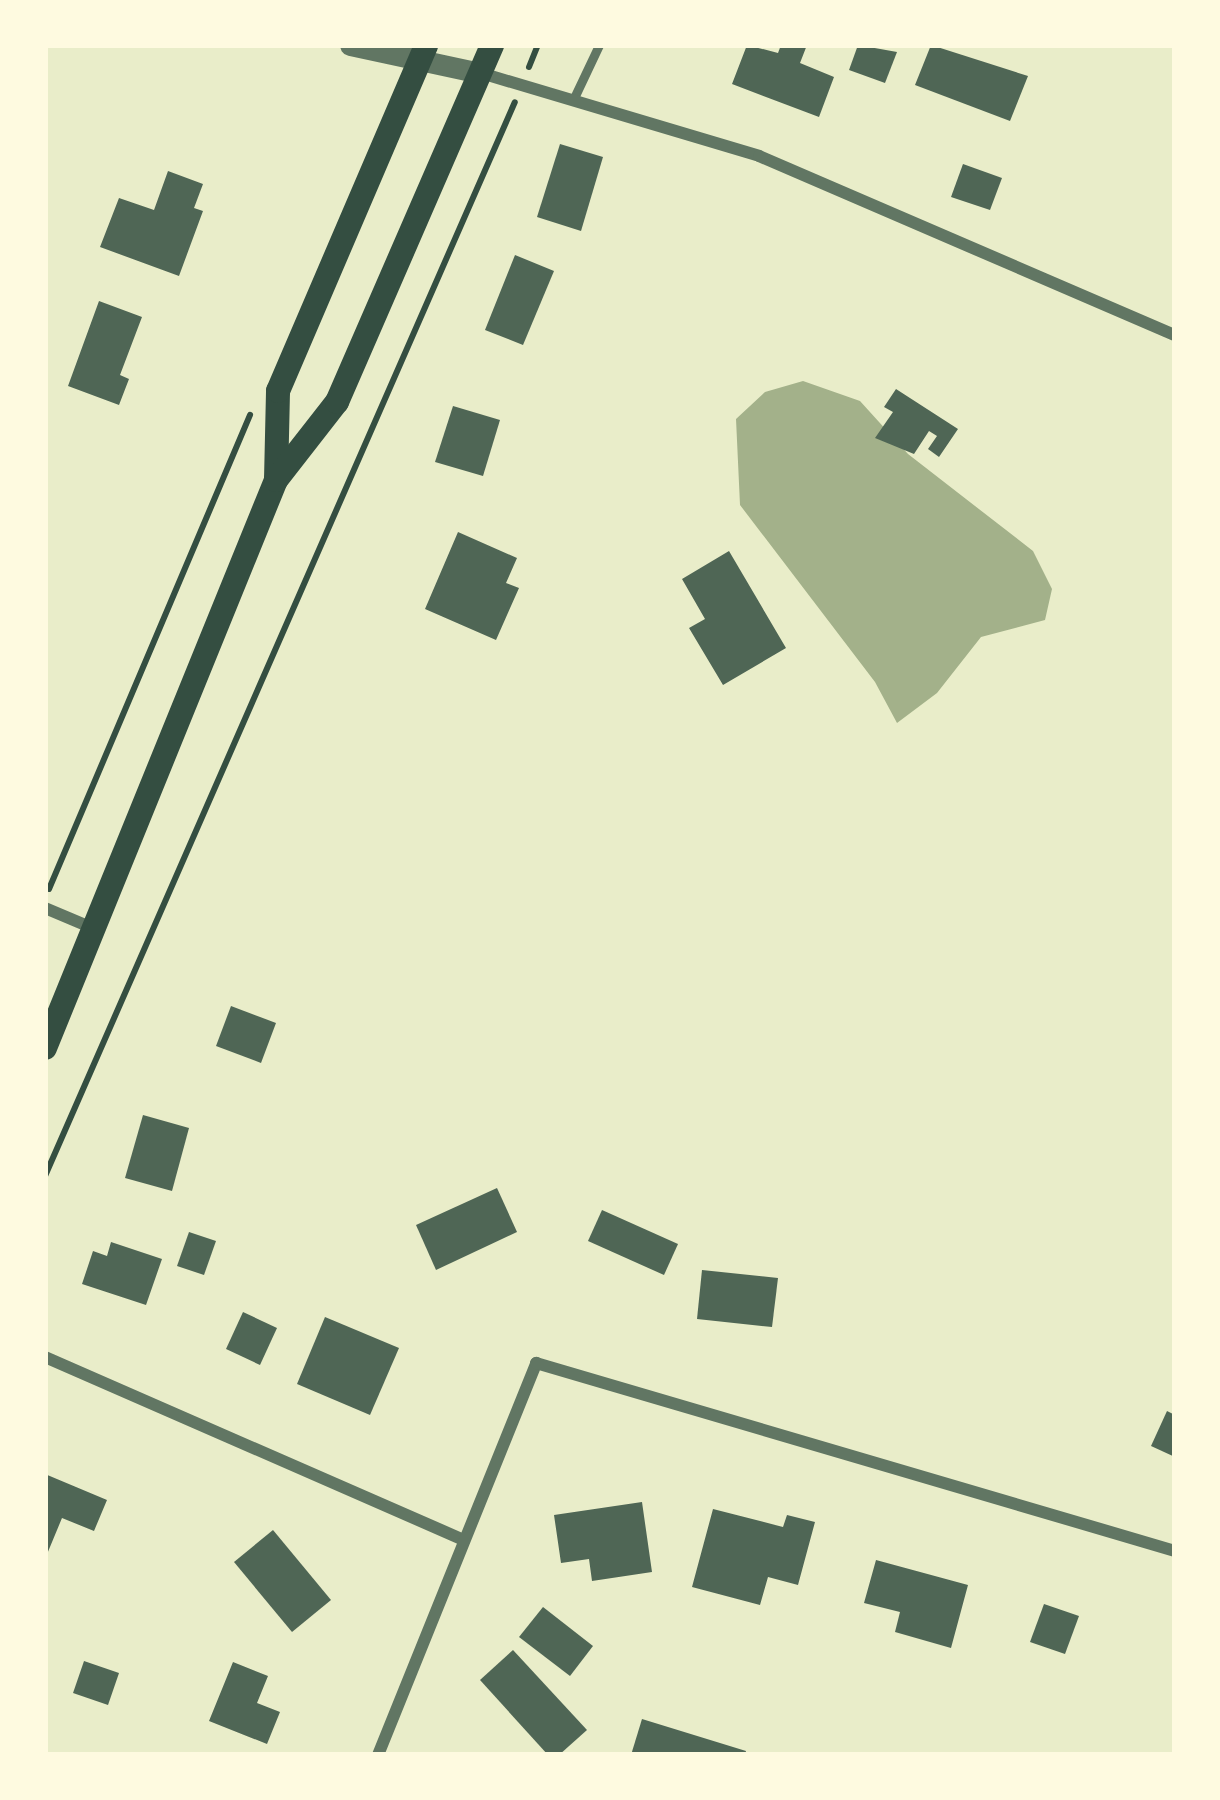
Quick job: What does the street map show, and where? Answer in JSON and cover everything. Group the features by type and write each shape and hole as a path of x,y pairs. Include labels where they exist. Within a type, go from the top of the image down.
{"main road":[{"path":"45,1048 98,930 276,480 338,402 492,45"},
{"path":"276,480 278,391 424,50"}],"street":[{"path":"350,45 424,50 480,73 759,156 1175,335"},
{"path":"45,908 98,930"},
{"path":"45,1357 462,1539"},
{"path":"377,1755 528,1371 546,1361 1175,1551"}],"lane":[{"path":"573,100 599,45"}],"path":[{"path":"45,1176 504,132"},
{"path":"53,878 256,400"}],"shaded area":[{"path":"803,381 860,401 908,454 1033,551 1052,589 1045,620 981,637 937,693 897,723 875,682 740,505 736,419 765,392"}],"building":[{"path":"747,45 778,53 781,45 807,45 800,63 834,77 819,117 732,84"},
{"path":"858,45 897,52 885,83 849,70"},
{"path":"931,45 1028,76 1010,121 915,85"},
{"path":"560,144 603,157 581,231 537,217"},
{"path":"963,164 1002,178 990,210 951,197"},
{"path":"168,171 203,184 194,208 203,211 179,276 100,247 119,198 154,210"},
{"path":"515,255 554,271 523,345 485,330"},
{"path":"99,301 142,317 120,375 129,379 119,405 68,386"},
{"path":"896,389 958,429 939,457 928,449 937,436 929,431 914,454 875,438 893,412 884,407"},
{"path":"453,406 500,420 483,476 435,462"},
{"path":"458,532 517,558 506,583 519,588 496,640 425,609"},
{"path":"729,551 786,648 723,685 689,628 705,619 682,579"},
{"path":"231,1006 276,1023 261,1063 216,1046"},
{"path":"143,1115 189,1128 172,1191 125,1178"},
{"path":"497,1188 517,1232 436,1270 416,1225"},
{"path":"602,1210 678,1244 664,1275 588,1241"},
{"path":"189,1232 216,1241 204,1275 177,1266"},
{"path":"111,1242 162,1259 146,1305 82,1284 93,1251 107,1256"},
{"path":"702,1270 778,1278 772,1327 697,1319"},
{"path":"243,1312 277,1328 260,1365 226,1349"},
{"path":"325,1317 399,1348 370,1415 297,1384"},
{"path":"1167,1411 1175,1415 1175,1457 1151,1446"},
{"path":"45,1474 107,1500 94,1531 62,1518 45,1559"},
{"path":"642,1502 652,1572 592,1581 589,1559 561,1563 554,1515"},
{"path":"713,1509 783,1527 787,1515 815,1522 798,1585 768,1577 760,1605 692,1587"},
{"path":"273,1530 331,1600 292,1632 234,1562"},
{"path":"876,1560 968,1585 951,1648 895,1632 900,1612 864,1603"},
{"path":"1044,1604 1079,1616 1065,1654 1030,1642"},
{"path":"543,1607 593,1646 570,1676 519,1637"},
{"path":"513,1650 587,1730 559,1755 548,1755 480,1680"},
{"path":"84,1661 119,1673 108,1705 73,1693"},
{"path":"233,1662 268,1676 257,1703 280,1712 267,1744 209,1721"},
{"path":"642,1719 746,1751 745,1755 631,1755"}]}
